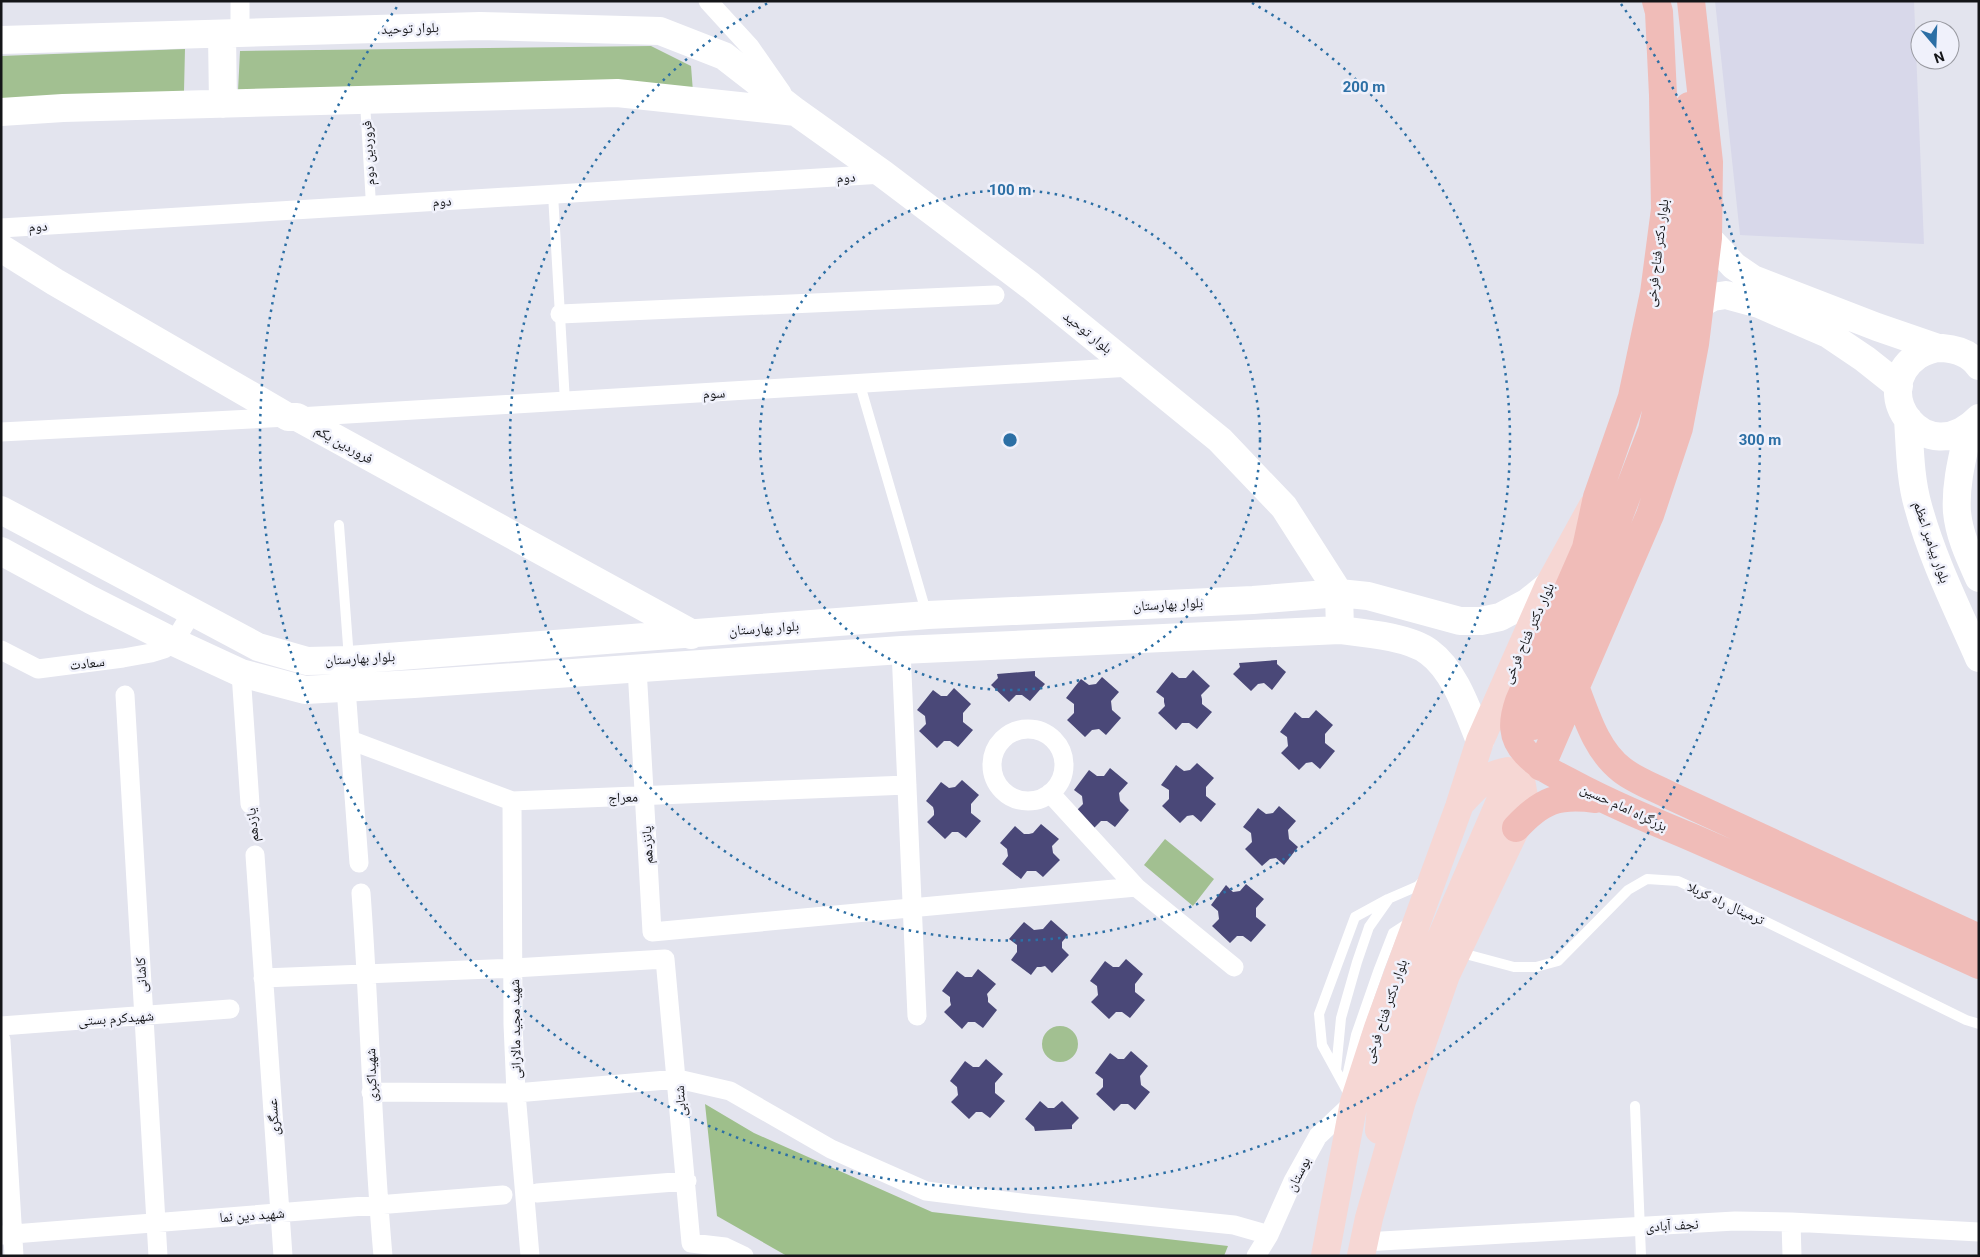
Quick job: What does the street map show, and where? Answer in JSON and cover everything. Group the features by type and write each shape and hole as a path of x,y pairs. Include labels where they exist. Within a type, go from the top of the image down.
{"highway":[{"name":"بلوار دکتر فتاح فرخی","path":"1598,497 1632,398 1654,293 1665,209 1663,95 1656,1"},
{"path":"1542,767 1576,690 1587,658 1650,515 1679,428 1695,344 1708,238 1709,162 1690,1"},
{"path":"1533,726 1594,581 1652,430 1672,337 1685,242 1690,81 1690,1"},
{"name":"بزرگراه امام حسین","path":"1598,497 1586,548 1514,716 1513,726 1518,744 1542,767 1605,801 1841,901 1979,965"},
{"path":"1576,690 1593,731 1604,751 1622,770 1671,796 1979,938"},
{"path":"1516,828 1531,812 1550,800 1570,797 1605,801"},
{"path":"1730,854 1742,829"}],"main road":[{"name":"بلوار توحید","path":"1,40 480,26 660,31 724,56 796,112 882,174 1030,286 1220,440 1284,507 1339,594"},
{"path":"223,104 231,33"},
{"name":"بلوار توحید","path":"1,112 63,108 617,93 796,112"},
{"path":"1708,238 1734,266 1753,278 1877,327 1938,348 1952,349 1966,354 1978,364"},
{"name":"فروردین یکم","path":"1,248 55,282 292,417 691,633"},
{"path":"1700,304 1712,297 1726,295 1760,304 1828,334 1866,358 1899,386"},
{"path":"1938,348 1924,352 1912,361 1903,372 1899,386 1899,401 1908,419 1914,426 1927,434 1936,436 1954,435 1974,423"},
{"name":"بلوار پیامبر اعظم","path":"1908,419 1912,473 1917,506 1946,584 1979,658"},
{"path":"1974,423 1958,482 1957,513 1966,547 1979,578"},
{"name":"بلوار دکتر فتاح فرخی","path":"1325,1256 1349,1094 1378,1028 1459,806 1480,741 1549,585 1598,497"},
{"name":"بلوار بهارستان","path":"1,510 258,647 307,661 349,660 928,616 1339,594 1368,596 1460,621 1481,622 1500,617 1528,602 1549,585"},
{"path":"1,551 174,642 241,673 305,690 901,650 1340,630 1387,638 1415,645 1428,651 1441,663 1464,700 1480,741"},
{"path":"1339,594 1340,630"},
{"path":"689,665 691,633"},
{"path":"1365,1238 1402,1101 1446,975 1516,828 1524,797 1521,780 1508,771 1495,773 1480,782 1459,806"},
{"path":"1365,1238 1381,1105 1398,1037 1504,792"}],"street":[{"path":"231,33 240,1"},
{"path":"708,1 750,47 796,112"},
{"name":"دوم","path":"1,228 882,174"},
{"path":"560,314 995,295"},
{"name":"سوم","path":"292,417 860,385 1130,367"},
{"path":"1,432 292,417"},
{"path":"174,642 192,612"},
{"name":"سعادت","path":"1,650 38,669 142,655 164,649 174,642"},
{"path":"901,650 917,1016"},
{"name":"پانزدهم","path":"637,668 652,932 912,908"},
{"name":"یازدهم","path":"241,673 250,804"},
{"path":"346,688 359,863"},
{"name":"کاشانی","path":"125,695 158,1256"},
{"name":"معراج","path":"350,740 512,801 907,785"},
{"path":"1050,793 1136,887 1234,967"},
{"name":"شهید مجید مالارانی","path":"512,801 516,1094 530,1256"},
{"name":"یازدهم","path":"255,855 263,978"},
{"path":"912,908 1136,887"},
{"name":"شهیداکبری","path":"361,894 367,974 371,1092 383,1256"},
{"name":"شتابی","path":"514,968 665,960 678,1079 691,1243 725,1247 744,1256"},
{"path":"263,978 514,968"},
{"name":"عسگری","path":"263,978 283,1256"},
{"name":"شهیدکرم بستی","path":"1,1026 230,1009"},
{"path":"1,1040 7,1234 14,1256"},
{"path":"371,1092 516,1094 678,1079 730,1091 831,1149 926,1191 1039,1205 1234,1225 1268,1235"},
{"name":"بوستان","path":"1256,1256 1293,1181 1318,1136 1349,1094"},
{"path":"537,1193 687,1181"},
{"name":"شهید دین نما","path":"7,1234 503,1195"},
{"name":"نجف آبادی","path":"1365,1238 1640,1227 1736,1221 1979,1232"},
{"path":"1791,1222 1792,1256"}],"lane":[{"name":"فروردین دوم","path":"365,100 371,205"},
{"path":"553,194 565,402"},
{"path":"860,385 928,616"},
{"path":"339,525 349,660"},
{"path":"1349,1094 1322,1045 1319,1014 1355,917 1388,899 1418,886 1437,865"},
{"name":"ترمینال راه کربلا","path":"1456,952 1514,967 1536,968 1558,961 1628,890 1647,879 1678,881 1742,910 1966,1020 1979,1024"},
{"path":"1336,1071 1341,1018 1357,962 1370,927 1388,899"},
{"path":"1635,1106 1640,1256"}],"path":[{"name":"یازدهم","path":"250,804 255,855"}],"shaded area":[{"path":"1715,1 1914,1 1915,20 1910,20 1910,70 1917,70 1924,244 1740,235"}],"green space":[{"path":"651,46 691,66 693,92 238,91 240,51"},
{"path":"185,49 184,91 1,103 1,56"},
{"path":"1165,839 1214,879 1193,906 1144,865"},
{"path":"1060,1026 1067,1027 1073,1031 1077,1037 1077,1051 1073,1057 1067,1061 1060,1062 1053,1061 1047,1057 1043,1051 1042,1044 1043,1037 1047,1031 1053,1027"},
{"path":"705,1104 754,1133 932,1212 1228,1246 1224,1256 787,1256 717,1216"}],"building":[{"path":"1277,660 1277,664 1286,672 1272,690 1264,683 1258,684 1251,691 1233,674 1240,667 1239,663"},
{"path":"1193,670 1210,686 1201,695 1202,704 1212,712 1197,729 1189,723 1182,723 1176,730 1158,713 1165,706 1164,698 1156,692 1172,672 1179,678 1186,678"},
{"path":"1035,671 1035,676 1045,684 1030,701 1022,695 1016,695 1009,702 991,685 998,678 997,674"},
{"path":"1102,677 1119,692 1111,701 1112,710 1121,718 1106,735 1099,729 1092,730 1085,737 1067,720 1074,713 1074,704 1066,698 1081,679 1089,685 1096,684"},
{"path":"954,688 971,704 963,713 963,722 973,730 958,747 950,741 944,741 937,748 919,731 926,724 925,716 917,710 933,690 941,696 947,696"},
{"path":"1316,710 1333,725 1325,734 1325,743 1335,751 1320,769 1312,762 1306,763 1299,770 1281,753 1288,746 1287,737 1280,732 1295,712 1302,718 1309,718"},
{"path":"1197,763 1214,778 1206,787 1206,796 1216,804 1201,822 1193,815 1187,816 1180,823 1162,806 1169,799 1169,790 1161,785 1176,765 1184,771 1190,770"},
{"path":"1110,768 1128,783 1119,793 1120,801 1129,810 1115,827 1107,821 1101,821 1094,828 1076,811 1083,804 1082,796 1074,790 1089,770 1097,776 1104,776"},
{"path":"962,780 979,795 971,804 971,813 981,821 966,838 958,832 952,832 945,839 927,822 934,815 934,811 933,807 926,801 941,782 949,788 955,787"},
{"path":"1279,806 1296,821 1288,830 1289,839 1298,847 1284,865 1276,858 1270,859 1262,866 1245,849 1252,842 1251,833 1243,827 1258,808 1266,814 1273,813"},
{"path":"1041,824 1059,839 1052,846 1053,853 1060,860 1043,877 1036,871 1027,871 1021,879 1002,864 1008,856 1007,849 1000,843 1015,826 1024,834 1029,834 1033,833"},
{"path":"1246,884 1264,899 1256,908 1256,917 1266,925 1251,942 1243,936 1237,936 1230,943 1212,926 1219,919 1218,911 1211,905 1226,885 1233,892 1240,891"},
{"path":"1051,920 1068,935 1062,942 1062,948 1069,955 1052,973 1045,966 1037,967 1031,975 1011,960 1017,952 1017,945 1009,939 1024,922 1034,930 1043,929"},
{"path":"1126,959 1143,974 1135,984 1135,992 1145,1000 1130,1018 1122,1012 1116,1012 1109,1019 1091,1002 1098,995 1097,986 1090,981 1105,961 1113,967 1119,967"},
{"path":"978,969 996,984 987,994 988,1002 997,1010 983,1028 975,1022 968,1022 962,1029 944,1012 951,1005 950,997 942,991 957,971 965,977 972,977"},
{"path":"1131,1051 1148,1066 1140,1076 1141,1085 1150,1092 1135,1110 1128,1104 1121,1104 1114,1111 1096,1094 1103,1087 1103,1079 1095,1073 1110,1053 1118,1059 1124,1059"},
{"path":"986,1059 1003,1074 995,1083 995,1093 1005,1101 990,1118 982,1112 976,1112 969,1119 951,1102 958,1095 957,1087 950,1081 965,1061 973,1067 979,1067"},
{"path":"1040,1101 1048,1108 1054,1108 1062,1101 1079,1118 1072,1125 1072,1129 1035,1131 1034,1127 1025,1119"}]}
